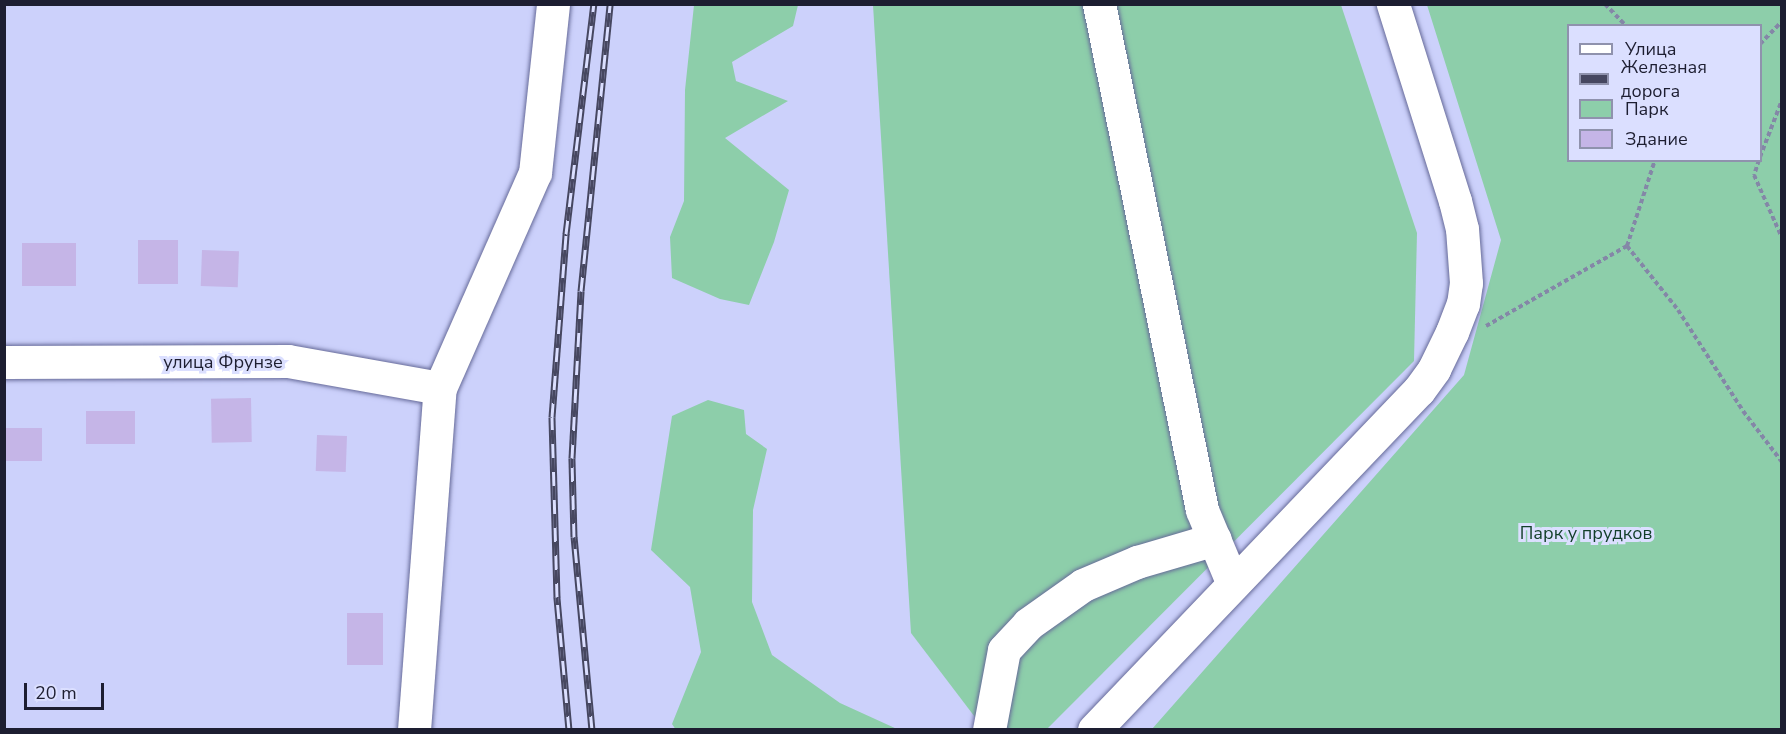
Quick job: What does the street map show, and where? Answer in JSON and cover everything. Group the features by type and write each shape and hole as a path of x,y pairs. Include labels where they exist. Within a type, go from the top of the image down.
{"street":[{"path":"414,729 440,388 535,173 553,4"},
{"path":"1099,4 1202,510 1233,584"},
{"path":"1094,729 1419,390 1434,369 1463,304 1466,260 1455,201 1393,4"},
{"name":"улица Фрунзе","path":"4,362 288,361 440,388"},
{"path":"989,729 1004,650 1028,624 1083,585 1137,562 1215,539"}],"path":[{"path":"1605,4 1624,24"},
{"path":"1762,43 1782,21"},
{"path":"1762,154 1782,100"},
{"path":"1480,329 1627,246 1654,162"},
{"path":"1759,162 1754,175 1782,238"},
{"path":"1627,246 1678,310 1743,411 1782,462"}],"green space":[{"path":"694,5 798,5 793,26 732,62 736,81 788,101 725,138 789,190 774,242 749,305 720,299 672,278 670,237 684,201 685,90"},
{"path":"873,5 1341,5 1417,233 1414,361 1047,729 984,729 911,633"},
{"name":"Парк у прудков","path":"1427,5 1781,5 1781,729 1152,729 1464,375 1501,240"},
{"path":"708,400 744,410 746,434 767,449 753,510 752,602 772,655 840,703 897,729 676,730 672,724 701,652 690,587 651,550 672,416"}],"building":[{"path":"138,240 178,240 178,284 138,284"},
{"path":"22,243 76,243 76,286 22,286"},
{"path":"202,250 239,251 238,287 201,286"},
{"path":"251,398 252,442 212,443 211,399"},
{"path":"86,411 135,411 135,444 86,444"},
{"path":"4,428 42,428 42,461 4,461"},
{"path":"317,435 347,436 346,472 316,471"},
{"path":"347,613 383,613 383,665 347,665"}],"railway":[{"path":"569,730 557,597 552,417 566,234 594,4"},
{"path":"592,730 574,537 572,458 581,291 610,4"}]}
